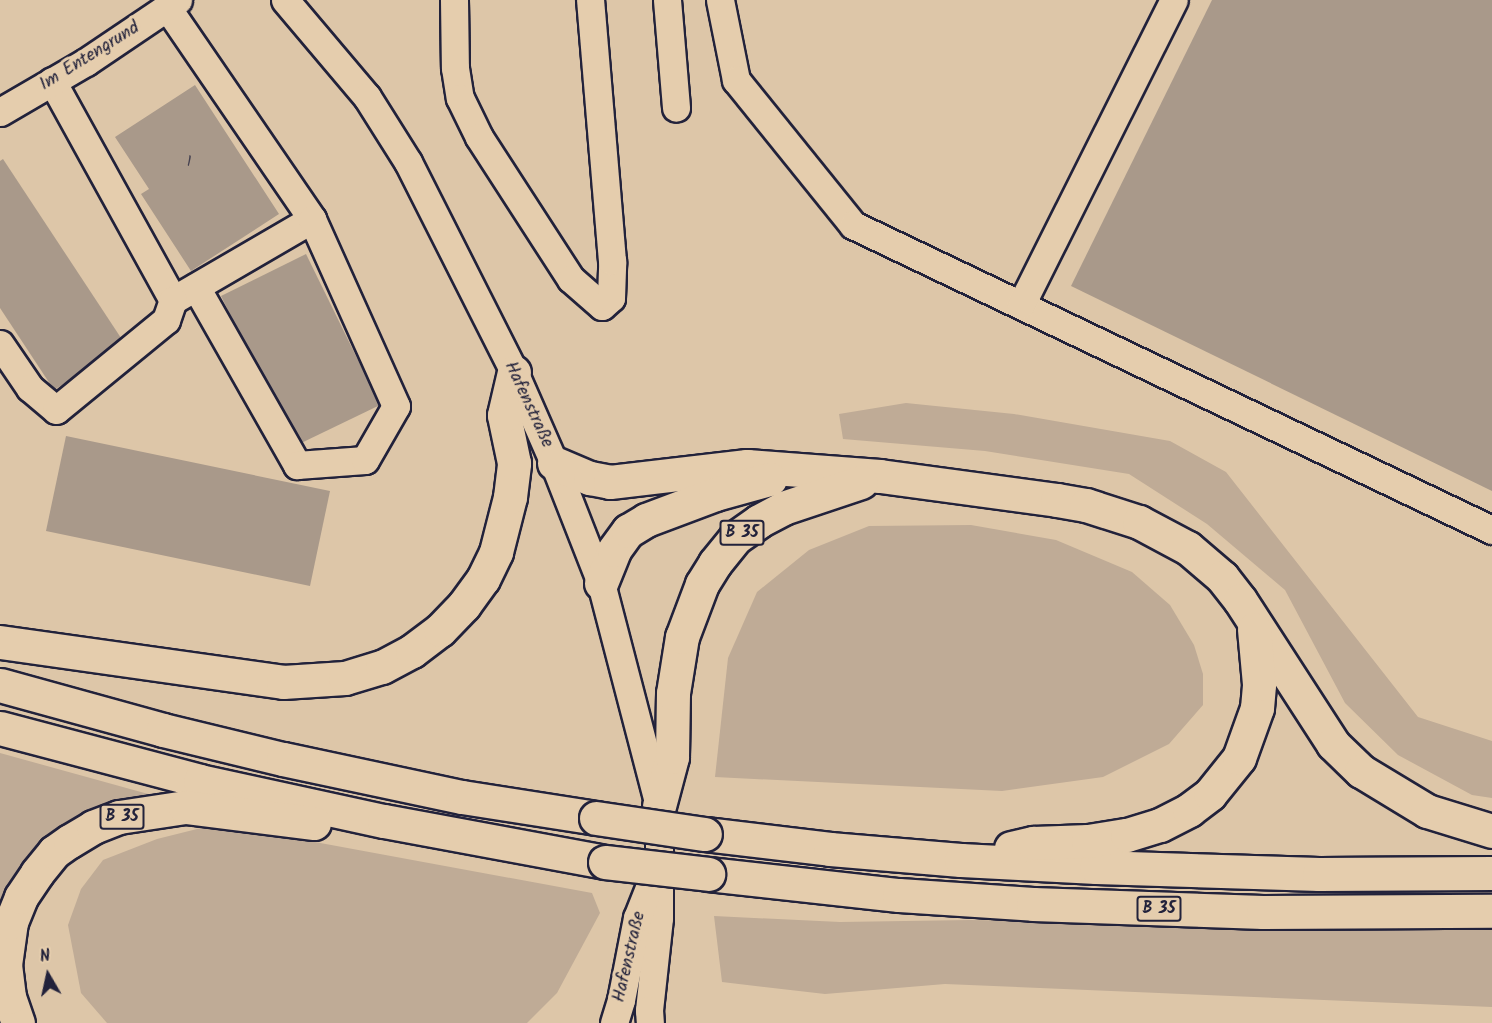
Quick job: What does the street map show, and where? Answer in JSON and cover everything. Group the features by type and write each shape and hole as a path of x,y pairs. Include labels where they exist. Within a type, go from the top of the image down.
{"highway":[{"path":"0,642 283,682 345,678 382,667 440,630 464,605 483,579 496,552 510,497 514,463 504,415 514,372"},
{"name":"B 35","path":"554,463 590,478 610,482 747,466 879,476 1086,505 1139,522 1166,535 1206,561 1240,600 1333,744 1361,771 1427,811 1492,831"},
{"name":"B 35","path":"601,584 614,550 628,531 646,520 715,494 801,471"},
{"name":"B 35","path":"659,806 672,757 673,693 682,637 702,584 715,563 735,538 783,508 879,476"},
{"name":"B 35","path":"961,860 1034,843 1088,841 1127,835 1160,825 1189,810 1210,794 1239,758 1257,708 1259,684 1253,621"},
{"name":"B 35","path":"0,685 163,730 283,759 462,797 705,834 830,849 961,860 1216,872 1492,873"},
{"name":"B 35","path":"0,728 200,781 384,821 605,862 899,895 1098,907 1274,912 1492,911"},
{"name":"B 35","path":"18,1023 9,997 5,965 11,922 21,897 49,859 70,841 93,827 119,818 185,807 283,822 315,824 384,821"}],"street":[{"name":"Hafenstraße","path":"285,0 367,97 408,162 514,372 554,463 601,584 659,806 659,918 649,1010 650,1023"},
{"path":"454,0 455,68 460,98 479,137 571,279 602,306 611,298 612,261 590,0"},
{"path":"667,0 676,108"},
{"path":"720,0 736,80 853,225 1492,530"},
{"path":"1021,305 1174,0"},
{"path":"173,4 312,219 396,406 365,459 297,465 196,287"},
{"name":"Im Entengrund","path":"0,112 173,4"},
{"path":"52,81 173,300"},
{"path":"0,344 30,388 56,410 166,320 173,300 312,219"},
{"name":"Hafenstraße","path":"614,1023 621,1000 637,918 660,857"}],"shaded area":[{"path":"906,403 1014,414 1170,441 1226,472 1418,717 1492,741 1492,798 1472,795 1398,755 1345,703 1285,590 1207,524 1129,474 985,451 843,439 839,414"},
{"path":"971,525 1056,540 1132,572 1170,605 1194,645 1203,674 1203,705 1169,744 1103,777 1002,791 715,777 728,658 757,592 809,550 869,526"},
{"path":"0,753 159,797 131,801 0,919"},
{"path":"217,824 592,893 600,913 557,993 527,1023 107,1023 81,993 68,925 81,889 103,860 157,839"},
{"path":"714,916 840,922 970,920 1492,927 1492,1007 945,984 825,994 722,982"}],"building":[{"path":"1212,0 1492,0 1492,491 1071,286"},
{"path":"195,85 279,214 191,271 141,194 149,189 115,137"},
{"path":"3,159 125,344 54,390 0,308 0,161"},
{"path":"306,254 380,405 295,446 221,296"},
{"path":"66,436 330,491 310,586 46,531"}]}
